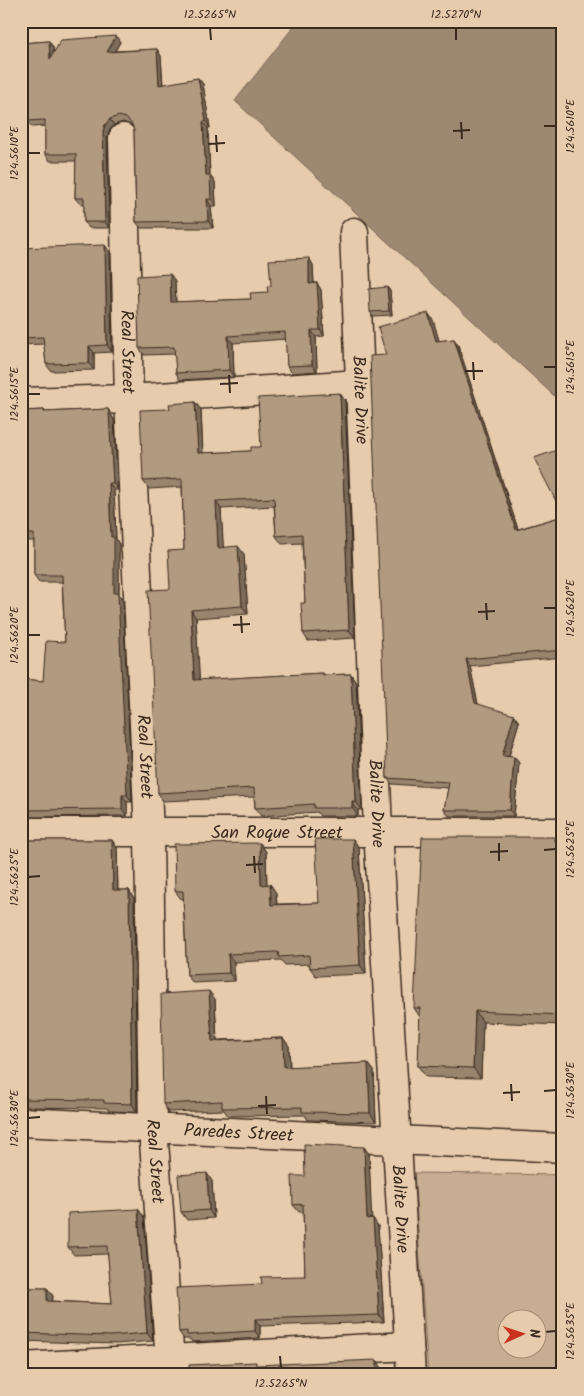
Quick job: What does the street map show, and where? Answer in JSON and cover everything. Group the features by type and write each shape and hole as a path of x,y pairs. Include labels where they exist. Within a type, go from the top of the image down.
{"street":[{"name":"Real Street","path":"124,138 129,399 149,833 153,1128 170,1367"},
{"name":"Balite Drive","path":"354,232 378,831 395,1138 411,1375"},
{"path":"21,402 129,399 360,384"},
{"name":"San Roque Street","path":"21,832 563,832"},
{"name":"Paredes Street","path":"21,1122 395,1138 563,1148"},
{"path":"21,1367 170,1367 409,1346"}],"shaded area":[{"path":"298,21 563,21 563,404 235,101"},
{"path":"414,1173 563,1175 563,1375 428,1375"}],"building":[{"path":"116,36 107,52 157,49 159,85 198,78 206,121 203,122 206,175 210,175 211,199 207,199 208,221 136,222 134,131 132,124 126,118 119,116 110,119 103,131 105,222 84,222 84,198 75,198 76,154 45,154 45,120 27,121 27,116 21,117 21,43 49,41 50,59 61,40"},
{"path":"105,245 107,345 89,346 89,363 46,364 43,337 21,338 21,248"},
{"path":"309,258 309,284 317,283 320,330 311,330 312,365 287,366 285,332 228,336 229,370 176,373 174,347 139,348 137,276 170,274 171,302 251,299 250,293 268,292 267,286 271,286 269,260"},
{"path":"387,287 389,311 370,312 369,289"},
{"path":"428,313 436,341 454,339 516,530 563,516 563,650 466,659 475,703 514,715 502,756 514,757 510,810 444,810 449,782 387,778 370,356 386,355 378,327"},
{"path":"340,393 349,630 303,633 301,603 305,603 302,534 276,536 274,498 216,501 218,548 238,546 242,606 191,610 194,680 323,673 323,675 351,674 356,802 352,802 352,808 314,808 314,804 255,808 254,788 158,793 148,590 170,589 168,551 184,550 182,479 143,481 140,410 170,409 169,404 195,402 198,453 251,451 251,447 261,447 258,398"},
{"path":"108,409 113,483 109,483 111,537 114,537 114,593 118,593 127,795 122,795 122,809 21,810 21,679 43,681 46,641 65,642 62,575 34,575 34,534 21,534 21,411 44,410 44,412"},
{"path":"563,448 563,515 534,458"},
{"path":"422,837 555,837 555,841 563,841 563,1015 475,1011 473,1068 418,1066 420,1008 414,1008"},
{"path":"315,839 353,839 360,965 310,968 309,955 279,957 278,952 228,954 229,973 187,975 183,891 175,891 174,844 260,843 261,885 270,884 271,905 319,903"},
{"path":"21,840 112,840 113,890 129,890 132,1104 104,1103 104,1100 21,1099"},
{"path":"209,991 212,1041 283,1038 284,1067 368,1063 370,1113 302,1112 302,1107 222,1108 222,1101 163,1104 161,994"},
{"path":"304,1144 364,1147 367,1219 373,1218 379,1315 255,1319 255,1331 187,1335 187,1331 179,1332 176,1288 262,1284 261,1277 305,1276 303,1204 293,1205 292,1176 305,1176"},
{"path":"207,1173 209,1210 181,1212 178,1175"},
{"path":"138,1209 147,1333 110,1336 21,1333 21,1288 47,1288 47,1301 112,1304 107,1246 68,1247 68,1213"},
{"path":"377,1360 377,1375 189,1375 189,1365 256,1362 256,1365"},
{"path":"114,1371 114,1375 54,1375"}]}
